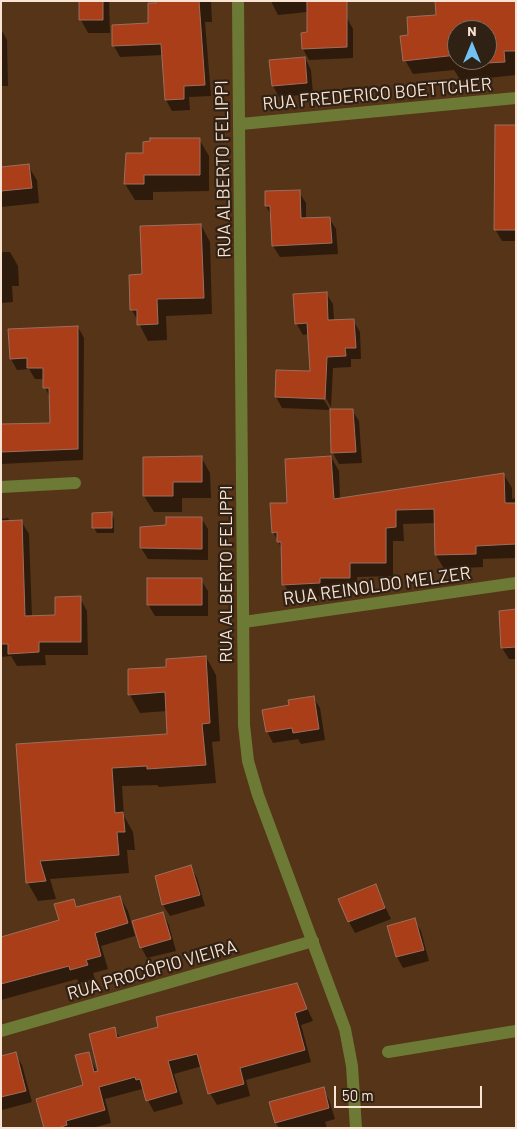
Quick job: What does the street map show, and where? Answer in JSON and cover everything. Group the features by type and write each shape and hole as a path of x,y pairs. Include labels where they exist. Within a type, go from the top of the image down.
{"street":[{"name":"RUA ALBERTO FELIPPI","path":"238,1 241,124 244,725 248,761 258,795 345,1029 352,1066 356,1128"},
{"name":"RUA FREDERICO BOETTCHER","path":"241,124 516,98"},
{"path":"1,487 75,483"},
{"name":"RUA REINOLDO MELZER","path":"244,622 516,584"},
{"name":"RUA PROCÓPIO VIEIRA","path":"1,1031 313,941"},
{"path":"388,1052 516,1031"}],"building":[{"path":"79,1 103,1 103,20 79,20"},
{"path":"156,1 199,1 205,85 184,86 184,99 165,100 161,44 112,46 112,25 148,23 148,3 156,3"},
{"path":"307,1 347,1 347,47 302,49 301,33 307,32"},
{"path":"435,1 516,1 516,51 504,51 505,62 497,62 497,20 447,20 447,56 403,61 400,36 408,35 407,17 436,15"},
{"path":"305,57 307,83 272,86 269,60"},
{"path":"495,125 516,125 516,230 494,230"},
{"path":"150,138 200,138 200,175 144,175 144,184 124,184 126,153 143,153 143,142 150,141"},
{"path":"29,164 32,188 1,191 1,167"},
{"path":"300,190 301,218 330,217 332,243 272,246 270,206 265,206 265,191"},
{"path":"201,224 204,298 157,299 158,324 137,325 137,310 130,310 129,275 142,274 140,226"},
{"path":"327,292 328,320 354,319 356,348 345,348 346,356 327,357 325,399 275,397 276,370 310,371 307,323 295,324 293,294"},
{"path":"78,326 78,449 1,452 1,424 50,423 49,388 43,388 43,368 27,368 27,358 10,359 8,329"},
{"path":"330,409 353,409 356,452 331,453"},
{"path":"202,456 202,482 173,482 173,496 143,496 143,457"},
{"path":"331,456 334,499 504,473 505,503 516,503 516,544 476,546 476,554 435,555 434,509 396,510 396,527 386,528 386,563 350,563 350,578 320,578 320,583 282,585 281,542 277,542 277,532 272,533 270,503 287,503 285,459"},
{"path":"112,512 112,528 92,528 92,513"},
{"path":"166,517 202,517 202,549 140,548 140,527 166,525"},
{"path":"22,520 25,616 55,615 55,597 81,596 81,642 39,642 39,652 8,654 8,644 1,644 1,521"},
{"path":"147,578 202,578 202,605 147,605"},
{"path":"516,609 516,647 501,648 499,611"},
{"path":"206,656 210,723 202,724 206,765 147,769 147,766 112,768 115,813 123,812 125,832 117,832 119,855 40,861 46,881 26,883 16,744 167,734 165,692 128,695 128,669 166,667 166,659"},
{"path":"314,696 319,729 293,733 292,728 266,732 262,710 289,705 288,700"},
{"path":"191,865 200,895 162,905 155,876"},
{"path":"376,884 385,908 348,922 338,899"},
{"path":"120,896 128,923 95,933 101,956 86,960 88,965 70,970 69,966 1,984 1,937 59,920 54,904 74,899 76,907"},
{"path":"163,912 171,939 140,948 132,921"},
{"path":"415,918 424,950 396,957 387,926"},
{"path":"297,983 307,1009 295,1013 305,1050 240,1068 244,1084 208,1094 197,1054 168,1061 177,1092 146,1101 140,1079 136,1080 135,1077 99,1087 105,1110 66,1121 67,1125 58,1128 44,1128 36,1099 83,1085 75,1055 89,1052 94,1072 98,1071 89,1034 115,1027 117,1038 158,1027 156,1017"},
{"path":"16,1052 26,1091 1,1097 1,1056"},
{"path":"324,1087 329,1108 275,1123 269,1102"}]}
